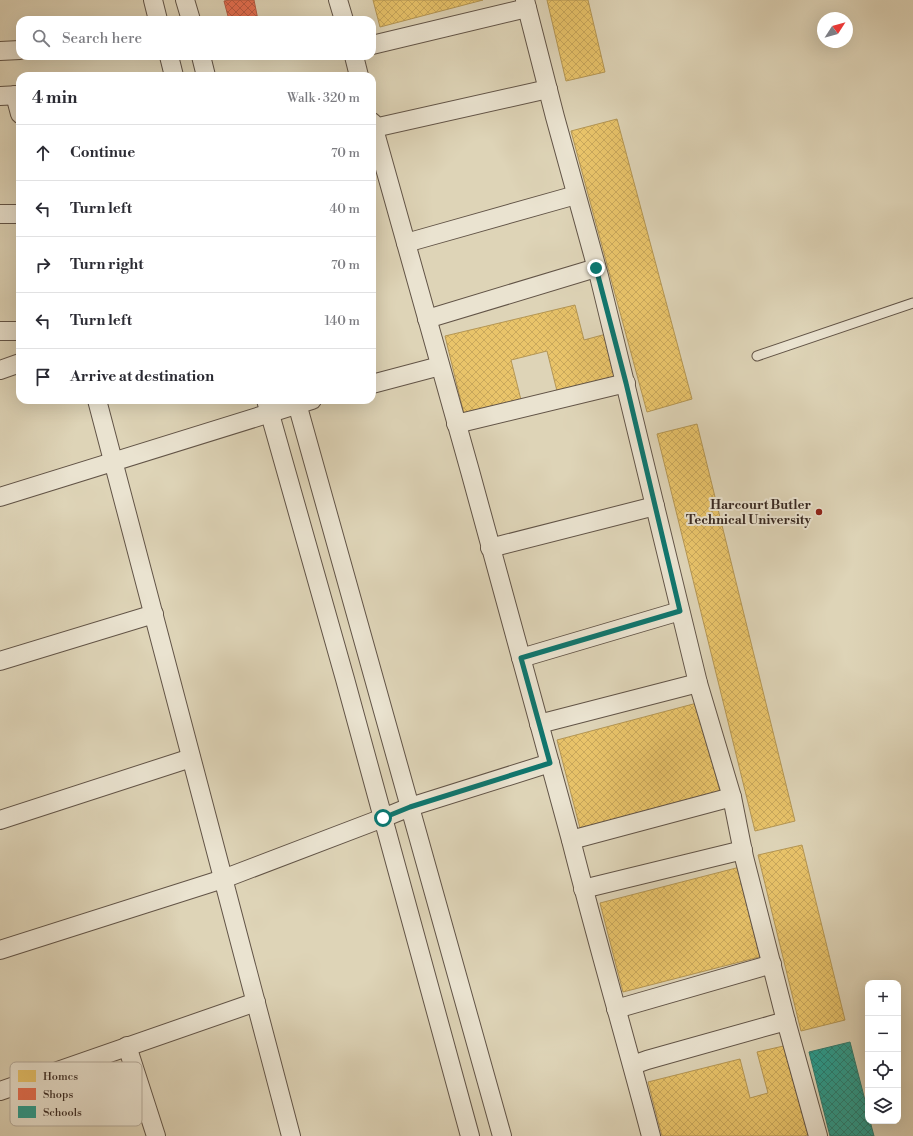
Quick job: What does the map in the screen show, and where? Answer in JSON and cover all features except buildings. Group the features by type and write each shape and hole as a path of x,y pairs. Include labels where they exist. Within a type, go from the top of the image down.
{"street":[{"path":"152,0 157,16"},
{"path":"185,0 190,16"},
{"path":"338,0 343,16"},
{"path":"376,44 526,4 626,383 698,683 732,797 743,850 786,1021 818,1136"},
{"path":"169,60 173,72"},
{"path":"201,60 205,72"},
{"path":"355,60 358,72"},
{"path":"376,124 548,89"},
{"path":"12,95 16,104"},
{"path":"376,136 550,763 651,1136"},
{"path":"406,243 576,195"},
{"path":"0,214 16,214"},
{"path":"427,319 596,268"},
{"path":"0,331 16,331"},
{"path":"0,370 16,364"},
{"path":"376,383 440,366"},
{"path":"456,424 626,383"},
{"path":"98,404 291,1136"},
{"path":"0,497 113,462 268,407 285,404"},
{"path":"303,404 410,807 502,1136"},
{"path":"268,407 345,679 470,1136"},
{"path":"490,548 655,506"},
{"path":"521,658 680,611"},
{"path":"0,661 154,614"},
{"path":"539,724 698,683"},
{"path":"0,820 191,758"},
{"path":"0,950 223,879 410,807 550,763"},
{"path":"571,840 732,797"},
{"path":"583,889 743,850"},
{"path":"616,1009 772,964"},
{"path":"81,1062 256,1002"},
{"path":"633,1065 786,1021"},
{"path":"127,1046 132,1062"},
{"path":"0,1090 10,1087"},
{"path":"142,1093 156,1136"}],"lane":[{"path":"757,356 913,303"}],"place":[{"name":"Harcourt Butler Technical University","path":"819,512"}],"route":[{"path":"383,818 410,807 550,763 521,658 680,611 626,383 596,268"}]}
